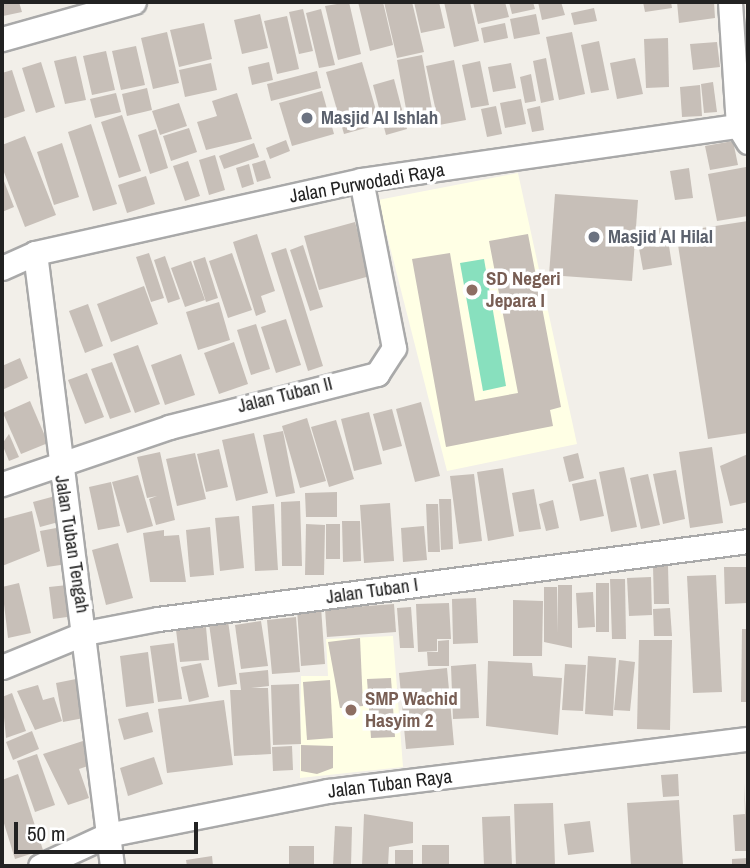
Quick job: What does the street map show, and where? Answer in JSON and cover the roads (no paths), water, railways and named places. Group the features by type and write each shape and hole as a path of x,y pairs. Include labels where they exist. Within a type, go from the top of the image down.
{"street":[{"path":"2,39 134,2"},
{"path":"736,5 743,134"},
{"name":"Jalan Purwodadi Raya","path":"2,268 35,253 361,180 743,134"},
{"name":"Jalan Tuban II","path":"2,484 59,461 296,390 376,374 394,348 361,180"},
{"name":"Jalan Tuban Tengah","path":"35,253 59,461 85,633 112,866"},
{"name":"Jalan Tuban I","path":"2,667 85,633 748,541"},
{"name":"Jalan Tuban Raya","path":"40,866 107,835 328,791 748,739"}],"place":[{"name":"Masjid Al Ishlah","path":"307,118"},
{"name":"Masjid Al Hilal","path":"594,237"},
{"name":"SD Negeri Jepara I","path":"472,290"},
{"name":"SMP Wachid Hasyim 2","path":"351,710"}]}
